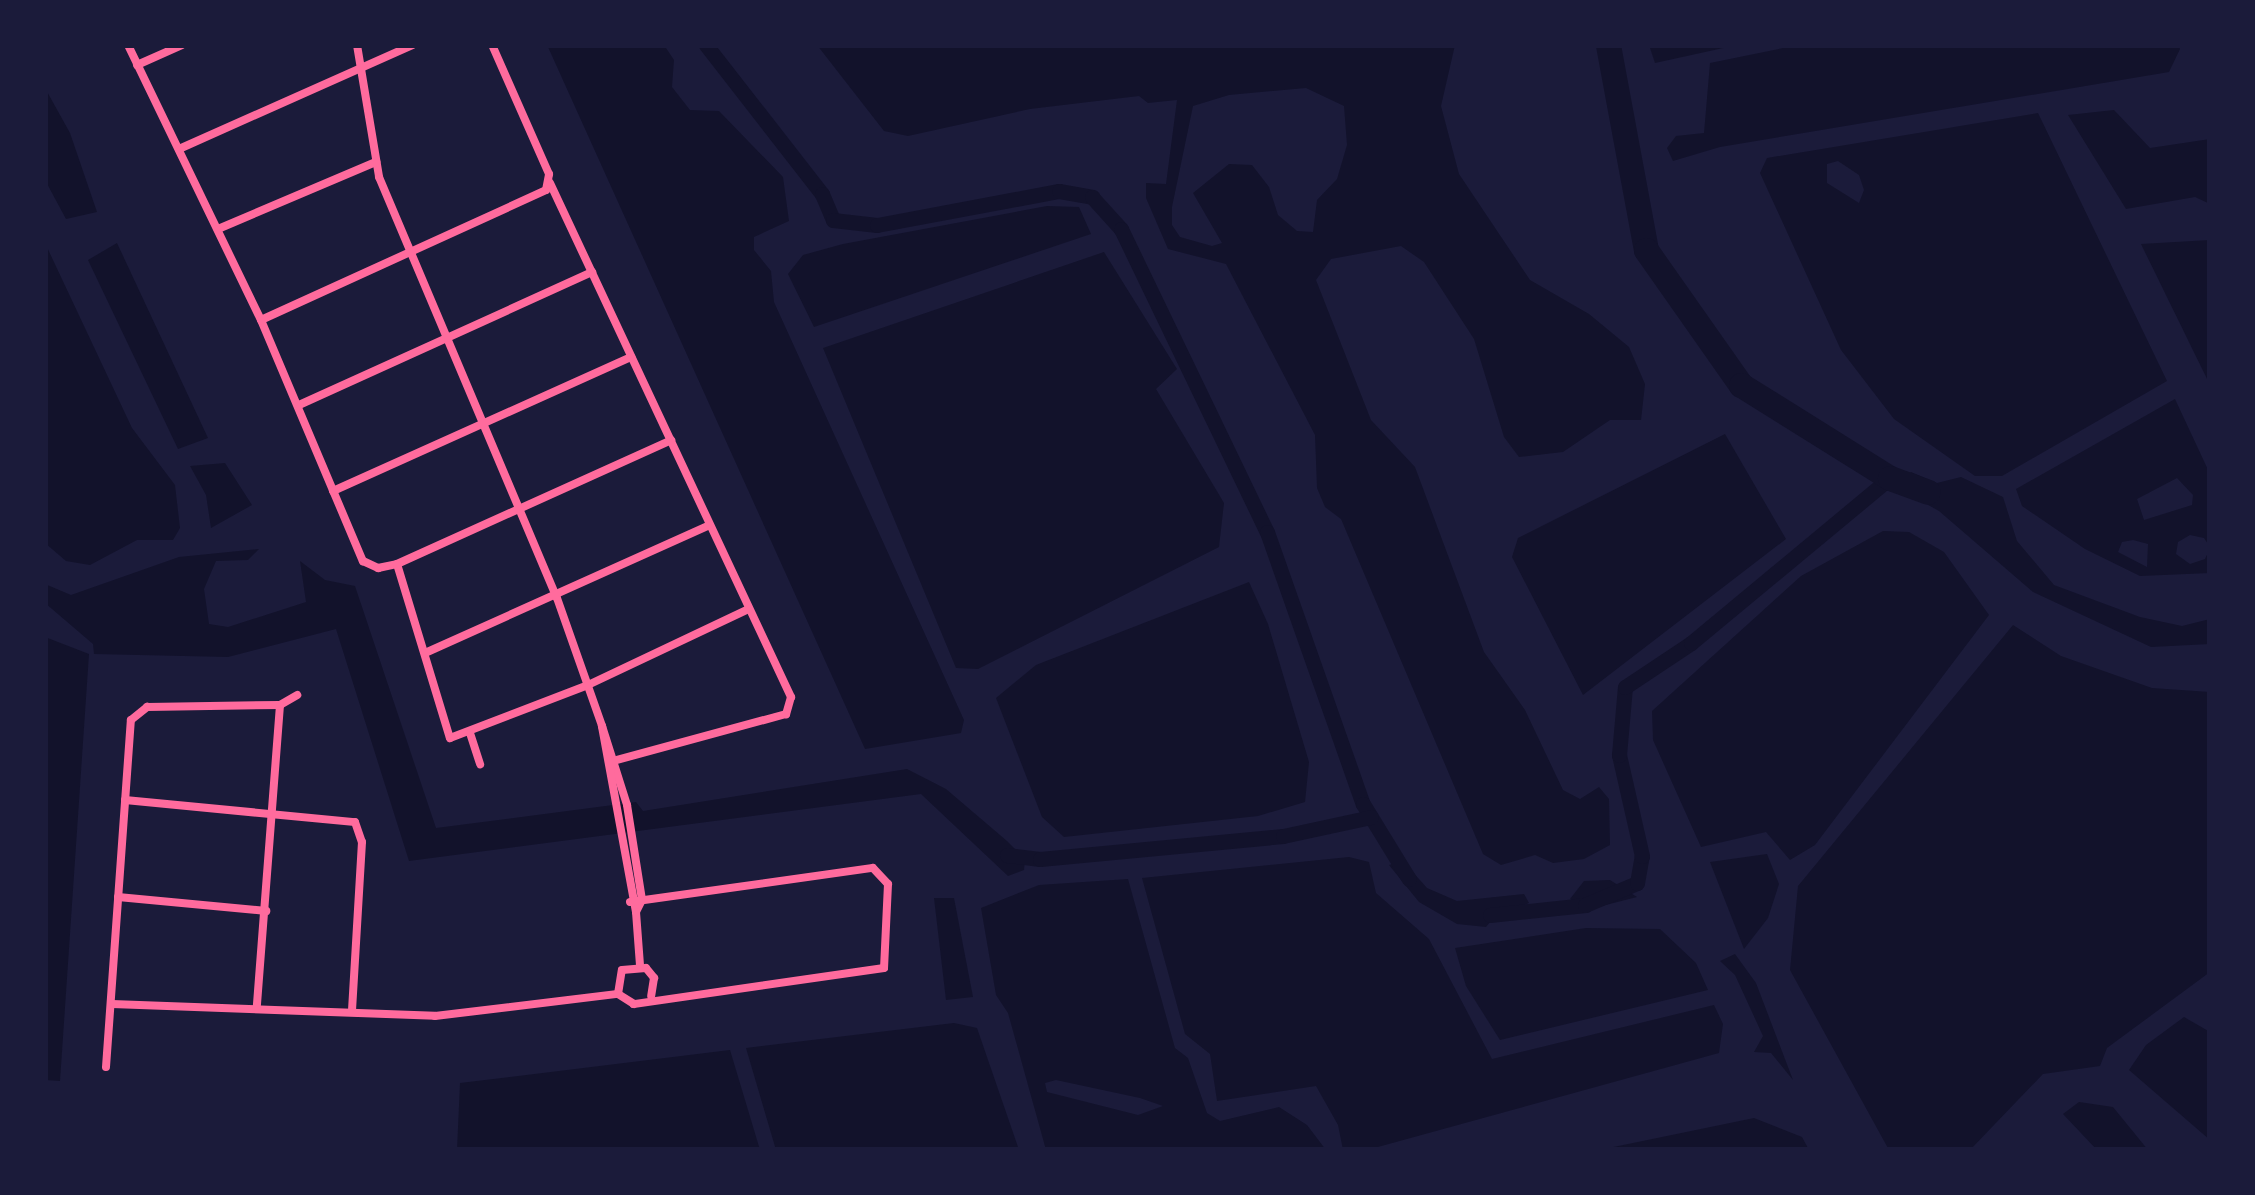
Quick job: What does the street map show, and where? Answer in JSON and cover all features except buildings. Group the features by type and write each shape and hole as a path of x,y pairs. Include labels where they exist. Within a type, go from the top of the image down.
{"street":[{"path":"128,45 299,405 363,561 378,568 397,564 670,440"},
{"path":"138,64 182,45"},
{"path":"356,45 376,162 445,339 557,598 616,760 642,900 636,912"},
{"path":"178,149 413,45"},
{"path":"492,45 550,183 791,697 786,714 616,760"},
{"path":"218,229 376,162"},
{"path":"260,320 550,183"},
{"path":"299,405 592,272"},
{"path":"332,491 632,356"},
{"path":"425,654 557,598 710,525"},
{"path":"397,564 446,734 470,733 750,609"},
{"path":"106,1067 135,712 280,705 297,695"},
{"path":"257,1007 275,814 280,705"},
{"path":"602,726 630,902 636,912 640,965 654,978 651,996"},
{"path":"470,733 480,764"},
{"path":"126,800 340,817 360,829 352,1009"},
{"path":"112,1004 352,1009 435,1016 618,994 634,1004 651,996 884,968 888,884 872,868 630,902"},
{"path":"118,897 266,911"},
{"path":"618,994 622,970 640,965"}],"shaded area":[{"path":"664,45 674,60 672,87 690,110 719,111 783,177 789,221 754,237 754,250 771,271 774,302 964,720 961,733 865,749 548,47"},
{"path":"817,45 1455,45 1441,106 1459,174 1530,280 1589,314 1629,347 1645,384 1641,420 1610,420 1563,452 1519,457 1504,437 1474,339 1424,262 1401,246 1331,259 1316,280 1371,420 1415,467 1484,652 1525,710 1563,790 1580,799 1599,787 1609,799 1610,845 1584,859 1553,863 1535,855 1501,865 1483,854 1341,519 1325,507 1317,488 1315,435 1226,264 1168,249 1146,198 1146,183 1166,184 1177,100 1148,103 1139,96 1030,109 908,136 884,131","holes":["1306,88 1344,106 1347,145 1337,179 1317,200 1313,232 1297,231 1278,215 1269,187 1252,165 1229,164 1193,193 1222,243 1212,246 1180,237 1172,225 1172,207 1193,106 1229,95"]},
{"path":"1649,45 1737,45 1655,63"},
{"path":"1798,45 2178,45 2180,49 2169,72 1720,147 1673,161 1667,148 1676,136 1704,133 1710,63"},
{"path":"45,88 70,133 97,212 66,219 45,180"},
{"path":"2114,110 2150,148 2210,139 2210,204 2195,197 2126,209 2068,115"},
{"path":"2038,113 2167,381 2002,476 1975,476 1894,419 1841,350 1760,173 1767,158","holes":["1838,161 1859,175 1864,190 1859,203 1827,183 1827,164"]},
{"path":"1047,206 1079,207 1091,234 814,327 788,274 803,255 843,244"},
{"path":"2210,240 2210,385 2141,244"},
{"path":"45,243 132,428 175,485 180,528 173,540 137,540 90,565 66,561 45,543"},
{"path":"117,243 208,438 178,449 88,260"},
{"path":"1104,252 1177,369 1156,389 1224,503 1219,547 978,669 956,668 823,348"},
{"path":"2175,399 2210,474 2210,547 2204,538 2190,535 2178,542 2176,554 2190,564 2205,559 2210,548 2210,573 2140,576 2085,549 2022,506 2016,489","holes":["2177,478 2193,495 2192,505 2144,520 2137,499","2122,542 2148,544 2147,567 2118,552"]},
{"path":"1725,434 1786,539 1583,695 1512,557 1518,538"},
{"path":"225,463 252,505 211,528 206,495 190,466"},
{"path":"1911,472 1937,483 1961,477 2003,497 2017,541 2054,585 2140,617 2182,626 2210,619 2210,644 2151,647 2033,592 1939,511 1903,491 1899,481"},
{"path":"1883,531 1909,532 1944,552 1989,615 1815,845 1790,860 1766,832 1701,847 1653,740 1652,711 1801,576"},
{"path":"259,549 248,560 216,561 204,589 209,624 228,627 306,602 300,561 325,580 355,586 436,828 636,802 643,811 907,769 946,789 1007,841 1025,859 1024,870 1008,876 921,794 409,861 336,629 228,657 94,654 93,644 45,603 45,584 71,595 179,557"},
{"path":"1249,582 1268,624 1309,762 1305,802 1258,816 1064,837 1042,817 996,698 1036,665"},
{"path":"2013,625 2061,656 2152,688 2210,692 2210,972 2107,1048 2100,1066 2043,1074 1970,1150 1889,1150 1790,970 1798,886"},
{"path":"45,637 89,654 60,1081 45,1080"},
{"path":"1767,854 1779,884 1768,918 1744,949 1710,862"},
{"path":"1349,857 1369,862 1376,893 1429,939 1492,1059 1714,1005 1723,1024 1719,1053 1367,1150 1343,1150 1338,1125 1316,1086 1217,1101 1210,1054 1185,1034 1142,878"},
{"path":"1403,861 1427,888 1457,901 1524,894 1529,903 1495,916 1486,927 1457,924 1419,902 1389,865"},
{"path":"1128,879 1175,1048 1188,1058 1207,1113 1220,1121 1279,1107 1307,1125 1326,1150 1046,1150 1008,1013 996,995 981,908 1039,885","holes":["1056,1080 1163,1106 1138,1115 1047,1092 1045,1083"]},
{"path":"1610,880 1637,897 1590,909 1570,899 1584,881"},
{"path":"934,898 954,898 973,997 946,1000"},
{"path":"1586,928 1660,929 1696,963 1708,990 1500,1040 1466,986 1455,948"},
{"path":"1735,954 1756,983 1793,1080 1771,1053 1754,1052 1763,1036 1735,975 1720,961"},
{"path":"2184,1017 2210,1032 2210,1140 2129,1070 2146,1045"},
{"path":"954,1023 977,1028 1019,1150 776,1150 746,1048"},
{"path":"730,1050 760,1150 457,1150 460,1083"},
{"path":"2079,1102 2113,1107 2148,1150 2097,1150 2063,1114"},
{"path":"1754,1118 1802,1137 1809,1150 1599,1150"}],"waterway":[{"path":"706,45 822,194 833,220 877,225 1059,191 1092,197 1121,229 1267,532 1363,804 1409,879"},
{"path":"1608,45 1646,250 1741,385 1890,478 1928,492"},
{"path":"1490,915 1585,905 1637,883 1642,856 1619,755 1625,687 1691,643 1890,478"},
{"path":"1007,855 1040,859 1283,836 1371,817"}]}
